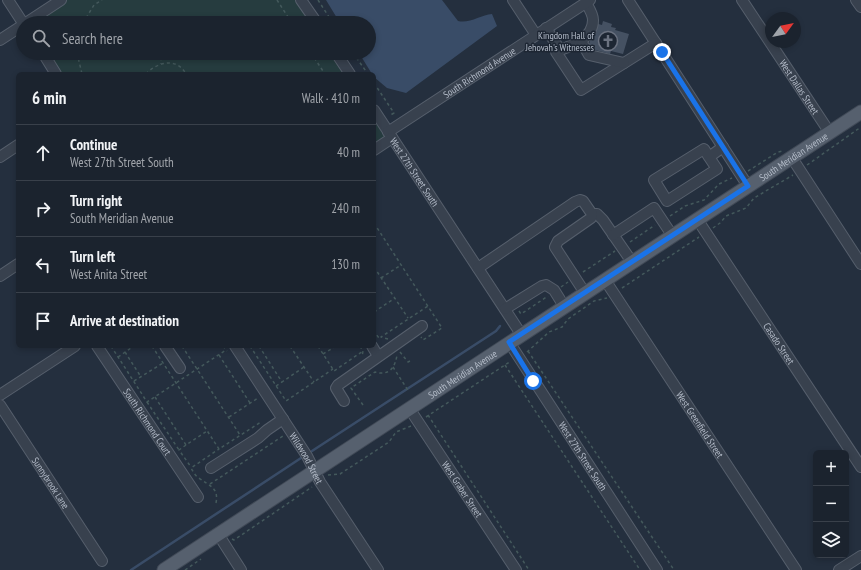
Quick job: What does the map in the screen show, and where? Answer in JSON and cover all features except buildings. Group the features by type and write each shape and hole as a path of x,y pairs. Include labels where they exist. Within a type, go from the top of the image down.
{"main road":[{"name":"South Meridian Avenue","path":"164,570 697,219 744,180 788,154 830,133 861,112"}],"street":[{"path":"8,0 19,16"},
{"path":"36,16 61,0"},
{"path":"301,0 312,16"},
{"path":"513,0 536,35"},
{"path":"628,0 744,180"},
{"name":"West Dallas Street","path":"742,0 830,133"},
{"path":"856,0 861,7"},
{"path":"588,1 593,21 588,34 585,38 574,45 556,52 581,90 656,43"},
{"name":"South Richmond Avenue","path":"376,148 390,135 588,1"},
{"path":"546,28 560,50"},
{"path":"0,40 16,29"},
{"path":"580,41 590,55 624,63"},
{"path":"47,60 55,72"},
{"path":"341,60 349,72"},
{"name":"West 27th Street South","path":"376,113 478,268 509,306 521,334"},
{"path":"0,157 16,146"},
{"path":"709,157 723,147"},
{"path":"704,149 709,157 717,169 667,200 654,180 704,149"},
{"path":"788,154 861,264"},
{"path":"478,268 577,200 583,201 592,214 597,214 600,217 632,262"},
{"path":"613,235 654,208 672,235"},
{"path":"584,293 556,250 555,245 558,241 586,222 592,214"},
{"name":"Casado Street","path":"697,219 861,467"},
{"path":"0,276 16,265"},
{"name":"West Greenfield Street","path":"604,280 796,570"},
{"path":"509,306 546,285 555,291 564,306"},
{"path":"344,401 337,391 336,388 338,385 378,356 420,330"},
{"name":"West 27th Street South","path":"509,342 657,570"},
{"path":"0,395 71,348"},
{"name":"South Richmond Court","path":"98,348 198,497"},
{"path":"166,348 180,368"},
{"name":"Wildwood Street","path":"231,348 283,419 307,456 320,482 378,570"},
{"path":"367,348 378,356"},
{"name":"Sunnybrook Lane","path":"0,405 102,561"},
{"name":"West Graber Street","path":"409,408 516,570"},
{"path":"211,468 258,438 283,419"},
{"path":"218,534 242,570"},
{"path":"839,570 861,556"}],"path":[{"path":"87,16 94,5 102,0"},
{"path":"277,0 287,16"},
{"path":"318,0 328,16"},
{"path":"79,60 82,72"},
{"path":"161,60 162,64"},
{"path":"316,60 324,72"},
{"path":"359,60 367,72"},
{"path":"148,72 162,64 176,64 184,69 185,72"},
{"path":"376,86 394,113 381,121"},
{"path":"509,306 521,314 662,220 685,206 704,200 719,184 744,180 778,152 788,154"},
{"path":"376,226 442,328 423,340 420,330"},
{"path":"381,278 401,265"},
{"path":"376,270 409,319"},
{"path":"376,311 395,298"},
{"path":"376,334 378,337 381,337"},
{"path":"112,348 191,468"},
{"path":"118,357 131,348"},
{"path":"153,348 219,449 264,420"},
{"path":"147,402 231,348"},
{"path":"251,348 286,401 367,348"},
{"path":"260,348 282,382"},
{"path":"291,348 314,382"},
{"path":"319,348 333,369"},
{"path":"323,354 333,348"},
{"path":"184,349 241,435"},
{"path":"528,351 674,570"},
{"path":"125,352 141,377"},
{"path":"363,405 351,388 375,372 381,374 387,373 393,367 397,352"},
{"path":"219,355 250,403"},
{"path":"134,381 163,363"},
{"path":"505,365 640,570"},
{"path":"276,386 304,367"},
{"path":"393,367 409,392"},
{"path":"155,397 186,445"},
{"path":"229,417 258,398"},
{"path":"428,415 529,570"},
{"path":"179,450 207,431"},
{"path":"210,484 283,436"}],"green space":[{"path":"61,0 301,0 311,16 37,16"},
{"path":"47,60 341,60 349,72 55,72"},
{"path":"376,113 392,138 376,149"}],"water":[{"path":"326,0 442,0 458,21 462,22 492,14 497,26 406,93 387,88 376,79 376,72 371,72 363,60 376,60 376,16 336,16"}],"waterway":[{"path":"312,451 496,331 500,326"},
{"path":"131,570 301,458"}],"place":[{"name":"Kingdom Hall of Jehovah's Witnesses","path":"608,41"}],"route":[{"path":"533,381 509,342 748,186 662,52"}]}
